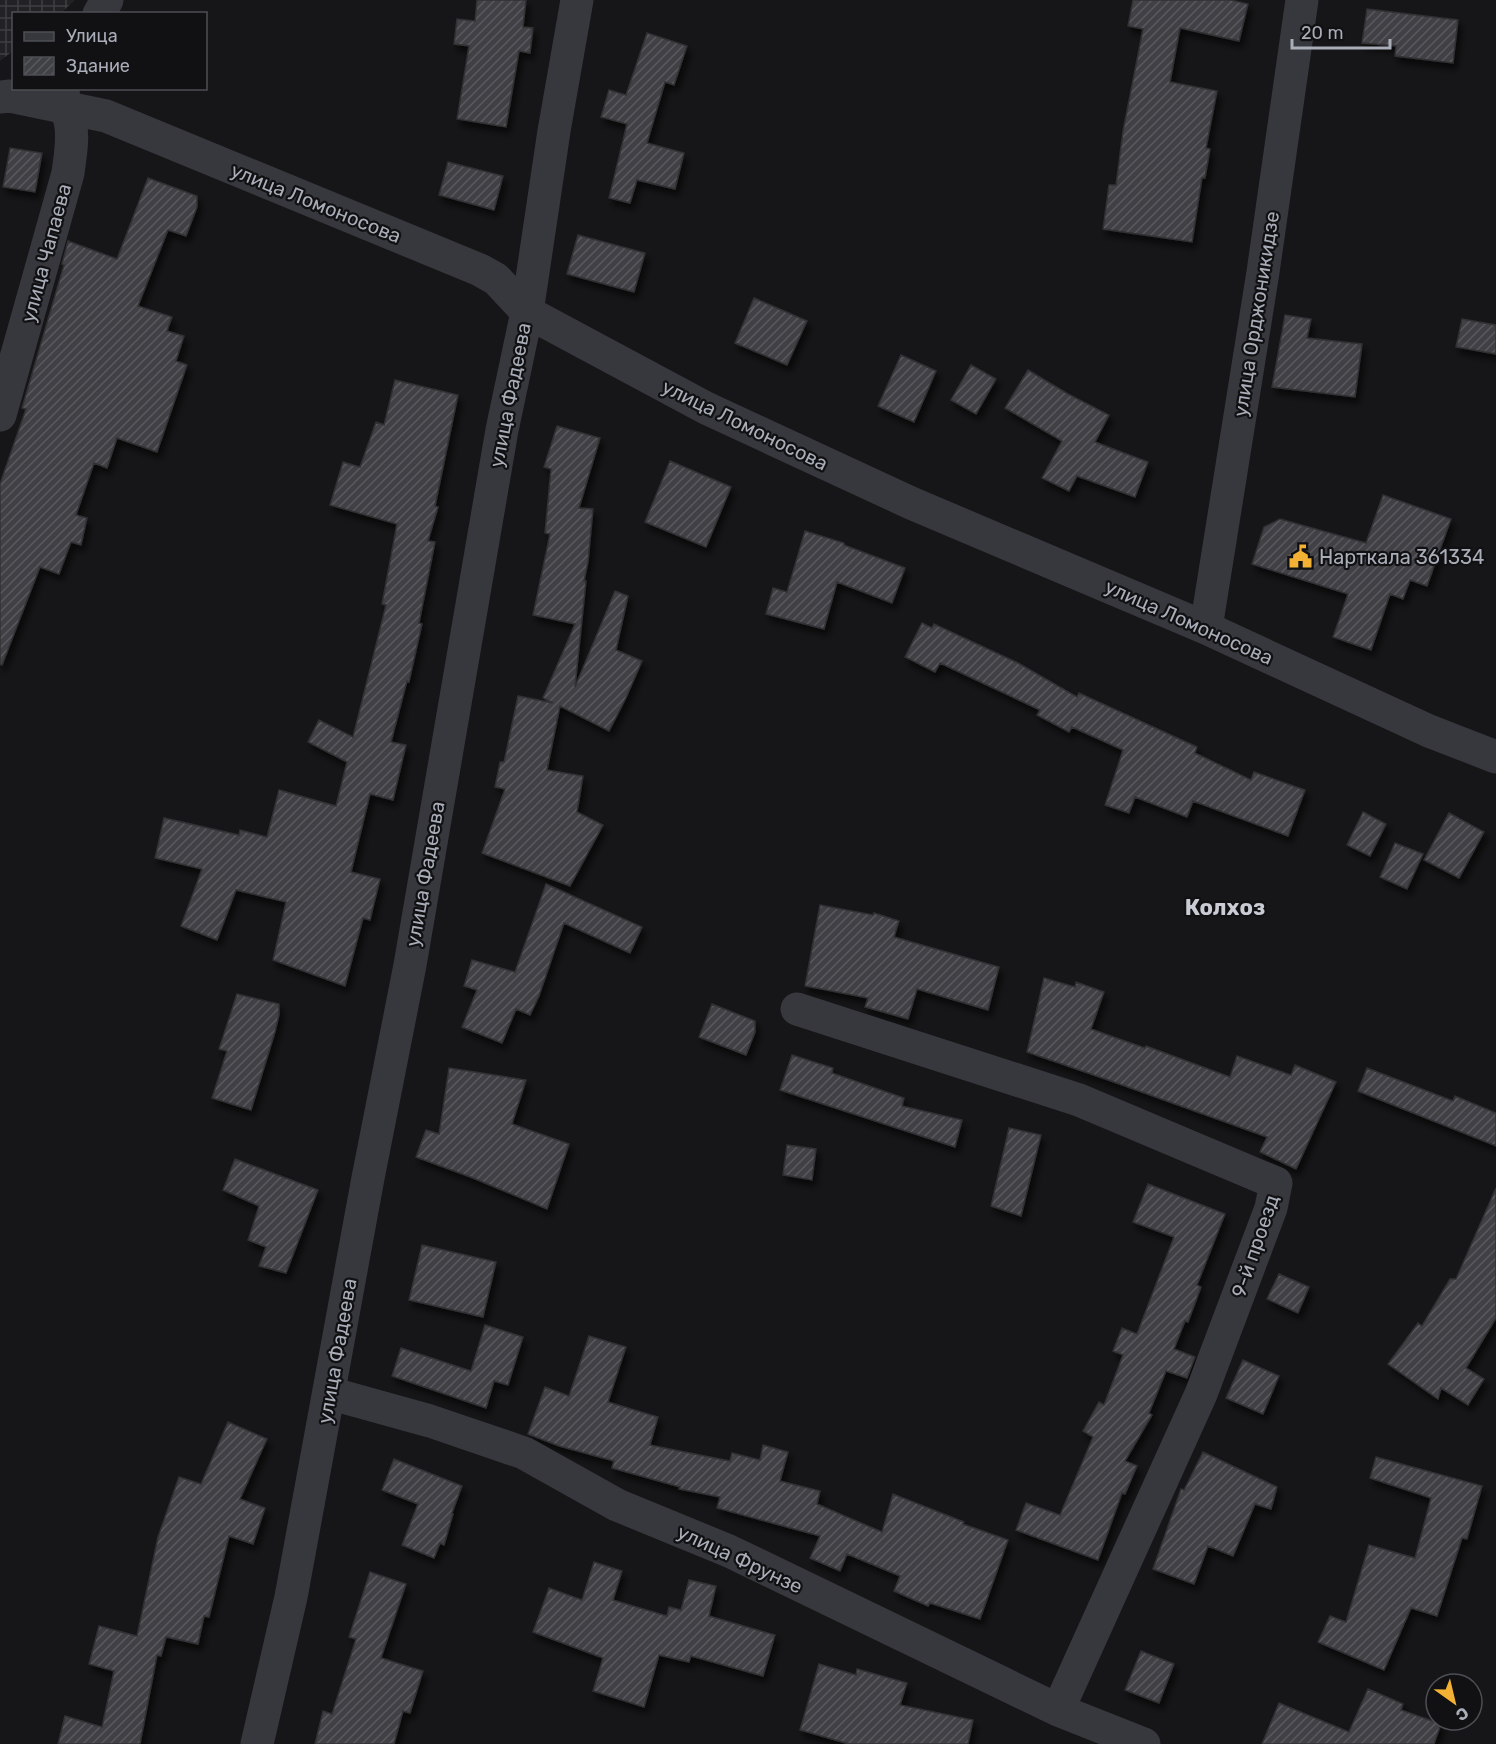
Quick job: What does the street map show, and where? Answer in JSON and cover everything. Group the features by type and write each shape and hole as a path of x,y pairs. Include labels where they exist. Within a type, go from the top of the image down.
{"street":[{"name":"улица Фадеева","path":"257,1744 291,1597 368,1178 410,965 502,430 526,312 554,131 578,0"},
{"name":"улица Орджоникидзе","path":"1206,628 1263,272 1302,0"},
{"name":"улица Ломоносова","path":"0,97 64,97 480,270 496,279 526,312 749,429 911,504 1206,628 1429,730 1496,757"},
{"name":"улица Чапаева","path":"0,415 68,173 72,142 64,97"},
{"name":"9-й проезд","path":"797,1009 1079,1100 1276,1183 1271,1208 1201,1394 1059,1710"},
{"name":"улица Фрунзе","path":"329,1394 430,1421 524,1453 617,1504 729,1551 1059,1710 1144,1744"}],"shaded area":[{"path":"0,0 75,0 62,12 12,12 12,52 0,61"}],"building":[{"path":"477,0 526,0 523,27 533,28 530,53 519,51 506,127 457,119 469,46 454,44 457,19 475,21"},
{"path":"1133,0 1231,0 1248,4 1239,41 1180,28 1170,82 1217,91 1206,148 1210,149 1205,178 1202,178 1192,242 1103,229 1109,185 1116,185 1123,131 1143,29 1128,26"},
{"path":"1367,9 1458,20 1453,63 1395,56 1396,46 1362,43"},
{"path":"647,33 687,46 674,85 665,82 647,143 684,153 675,189 637,180 630,203 609,198 627,124 601,117 609,90 626,95"},
{"path":"10,148 42,153 35,192 3,187"},
{"path":"448,162 503,176 494,210 439,195"},
{"path":"148,178 197,196 197,207 186,236 168,230 138,306 172,317 167,331 184,336 176,361 187,365 157,452 117,438 107,468 94,463 76,515 87,518 81,545 71,542 59,574 40,567 2,665 0,664 0,484 26,409 22,408 64,265 62,264 68,241 117,259"},
{"path":"578,235 645,253 634,292 567,274"},
{"path":"754,298 807,321 787,365 735,343"},
{"path":"1285,315 1311,319 1307,338 1362,344 1355,397 1272,387"},
{"path":"1462,319 1496,325 1496,354 1456,347"},
{"path":"901,355 936,371 914,422 878,406"},
{"path":"971,365 996,379 976,414 951,400"},
{"path":"1028,370 1109,415 1095,442 1148,462 1135,497 1077,476 1069,491 1042,478 1062,441 1005,408"},
{"path":"395,380 458,395 435,506 438,507 428,541 435,542 419,623 422,624 409,682 407,681 391,742 406,745 393,800 370,794 351,872 380,879 370,920 363,918 345,986 273,960 286,902 236,890 217,940 181,926 202,869 155,858 164,818 239,835 240,830 267,837 279,790 336,806 347,762 308,742 319,720 353,737 386,605 382,604 397,524 330,505 343,462 360,467 376,422 384,425"},
{"path":"557,426 600,438 579,508 593,509 575,687 615,591 628,596 616,650 642,661 609,731 560,706 547,770 583,776 577,812 603,825 570,886 482,853 505,789 495,787 500,762 504,762 518,696 553,703 543,698 575,624 533,615 550,534 545,533 551,469 544,467"},
{"path":"670,461 731,487 706,547 645,522"},
{"path":"1383,495 1451,519 1427,586 1410,580 1403,599 1390,594 1371,650 1333,637 1348,594 1252,564 1264,527 1280,519 1366,543"},
{"path":"805,531 844,543 844,545 905,568 892,603 837,582 824,629 766,614 773,588 787,592"},
{"path":"922,623 932,628 934,624 1018,663 1077,697 1079,693 1197,747 1195,753 1251,780 1254,772 1305,790 1288,836 1193,801 1187,817 1135,797 1129,813 1105,805 1123,750 1072,727 1069,732 1037,715 1040,710 940,663 935,672 905,657"},
{"path":"1363,812 1386,824 1370,856 1347,845"},
{"path":"1449,813 1484,832 1459,878 1424,860"},
{"path":"1395,843 1423,854 1407,889 1380,877"},
{"path":"546,884 642,927 630,953 564,923 539,996 530,1015 516,1009 502,1043 462,1027 477,990 464,986 472,960 515,972"},
{"path":"820,905 873,915 874,913 899,921 894,937 999,967 988,1010 917,989 908,1019 865,1007 868,998 805,986"},
{"path":"1044,978 1075,987 1076,982 1104,992 1091,1029 1145,1048 1146,1046 1230,1077 1237,1056 1291,1075 1295,1065 1336,1082 1296,1169 1260,1152 1267,1137 1027,1052"},
{"path":"237,994 279,1004 275,1032 251,1110 212,1098 227,1051 219,1049"},
{"path":"712,1004 755,1021 755,1032 746,1055 699,1037"},
{"path":"792,1055 833,1068 832,1073 904,1098 902,1106 962,1120 955,1147 780,1090"},
{"path":"449,1068 526,1080 512,1124 569,1144 547,1209 416,1157 426,1130 439,1134"},
{"path":"1367,1068 1453,1101 1455,1096 1496,1113 1496,1146 1358,1091"},
{"path":"1009,1128 1041,1135 1021,1216 991,1206"},
{"path":"787,1145 816,1149 812,1180 783,1175"},
{"path":"235,1159 318,1190 286,1273 259,1266 266,1247 248,1240 259,1206 223,1190"},
{"path":"1148,1184 1225,1214 1197,1285 1201,1287 1188,1322 1185,1321 1174,1349 1195,1357 1187,1378 1166,1371 1149,1413 1152,1415 1125,1461 1137,1466 1125,1494 1122,1493 1098,1560 1016,1530 1026,1503 1060,1515 1093,1437 1083,1431 1099,1402 1104,1405 1123,1355 1113,1351 1122,1328 1137,1334 1174,1237 1133,1222"},
{"path":"1496,1188 1496,1318 1466,1368 1484,1379 1468,1405 1441,1388 1438,1399 1388,1364 1418,1323 1422,1326 1450,1279 1456,1279"},
{"path":"422,1245 496,1262 483,1317 409,1300"},
{"path":"1279,1274 1309,1287 1298,1313 1267,1299"},
{"path":"485,1325 523,1337 508,1385 494,1381 486,1408 392,1376 401,1348 471,1371"},
{"path":"589,1336 626,1347 608,1402 658,1417 650,1445 730,1461 732,1453 760,1460 763,1445 788,1452 780,1481 820,1491 817,1504 882,1532 893,1494 964,1522 963,1524 1008,1540 980,1619 930,1603 928,1606 894,1591 900,1576 847,1554 840,1571 810,1558 820,1536 717,1508 720,1497 679,1489 680,1487 612,1468 614,1461 559,1446 528,1434 545,1387 569,1396"},
{"path":"1243,1360 1279,1376 1263,1414 1226,1398"},
{"path":"228,1422 267,1439 240,1499 265,1508 253,1544 229,1536 209,1617 204,1616 198,1644 166,1637 161,1656 157,1655 140,1744 58,1744 65,1716 102,1727 114,1671 89,1664 99,1626 137,1636 158,1537 179,1477 201,1484"},
{"path":"1203,1452 1277,1487 1271,1509 1255,1504 1233,1556 1208,1546 1194,1584 1153,1569 1181,1489 1184,1490"},
{"path":"1376,1457 1482,1486 1467,1539 1462,1538 1437,1616 1411,1608 1384,1670 1318,1642 1330,1616 1346,1622 1369,1545 1415,1558 1431,1498 1370,1478"},
{"path":"394,1459 462,1486 444,1545 440,1543 434,1558 402,1545 418,1504 382,1490"},
{"path":"594,1562 622,1571 613,1600 667,1616 669,1607 681,1610 689,1580 716,1586 709,1616 775,1635 763,1676 691,1656 689,1662 659,1655 644,1707 593,1691 603,1658 533,1632 549,1588 582,1600"},
{"path":"370,1572 406,1584 381,1658 423,1671 410,1713 403,1711 394,1744 315,1744 323,1711 332,1714 356,1639 349,1637"},
{"path":"1141,1651 1174,1664 1159,1703 1125,1690"},
{"path":"819,1664 856,1675 857,1669 907,1683 900,1705 973,1720 968,1744 849,1744 800,1730"},
{"path":"1368,1689 1403,1704 1401,1710 1424,1718 1424,1732 1438,1732 1434,1744 1262,1744 1279,1703 1349,1732"}],"place":[{"name":"Нарткала 361334","path":"1301,557"}],"district":[{"name":"Колхоз","path":"1225,907"}]}
